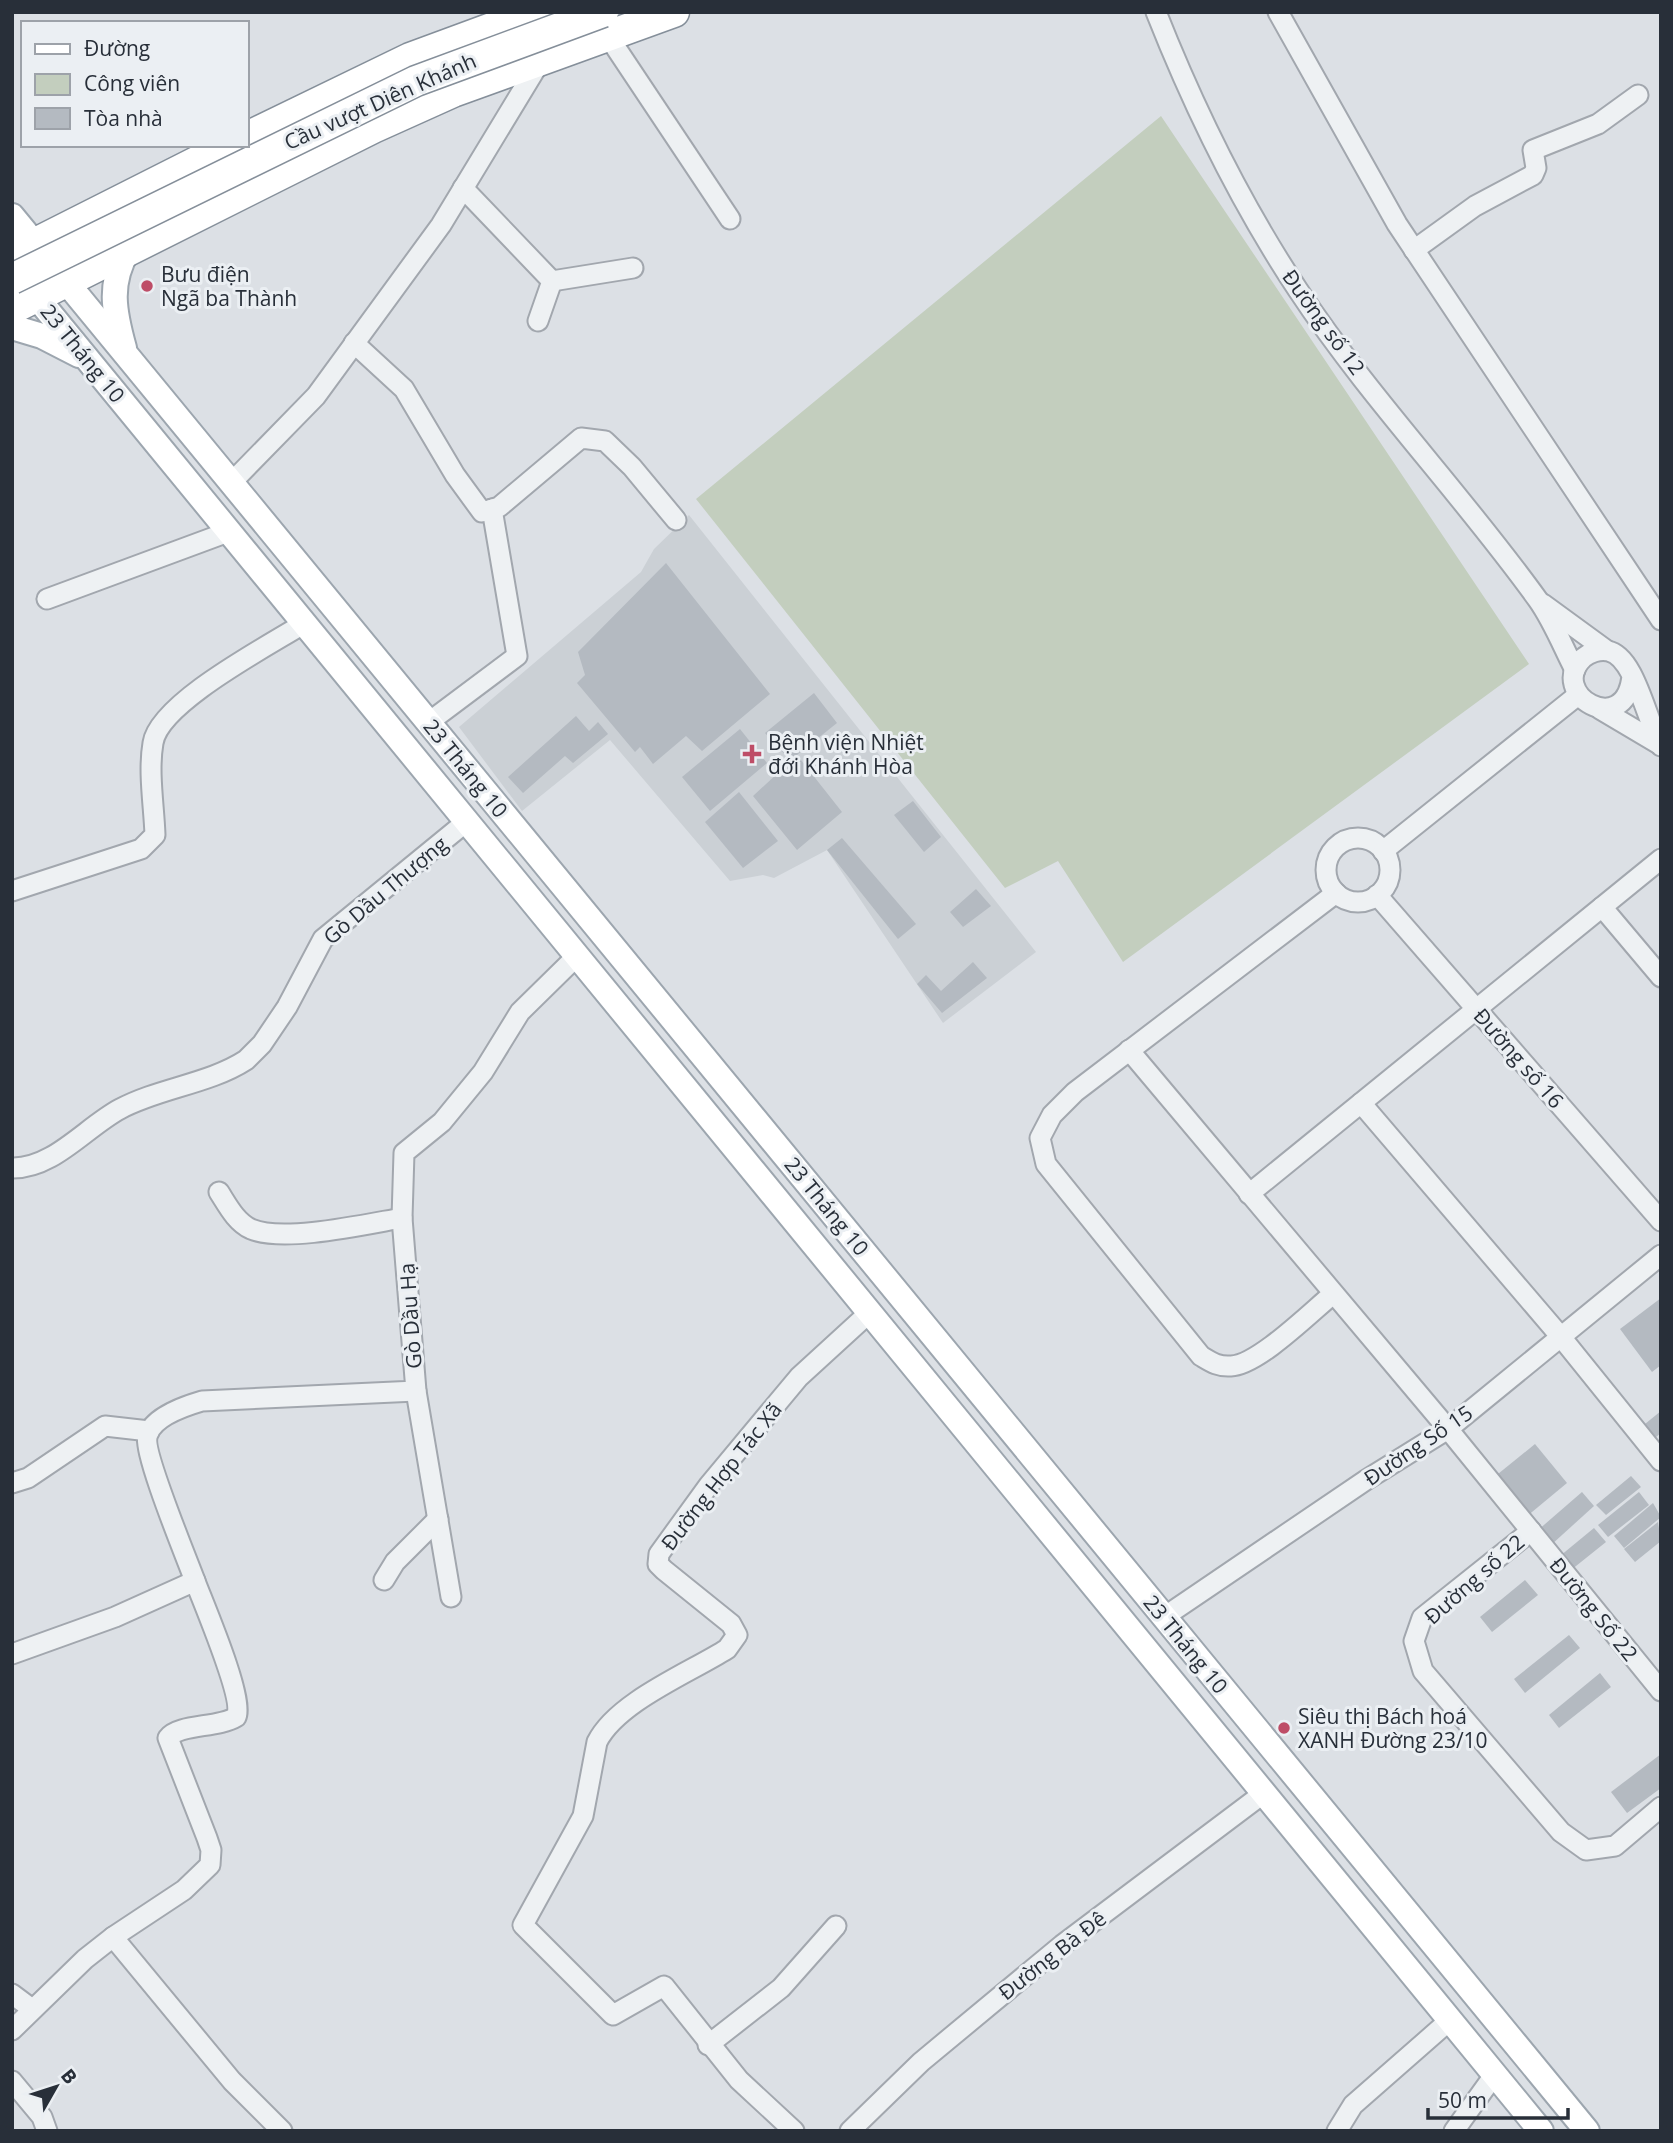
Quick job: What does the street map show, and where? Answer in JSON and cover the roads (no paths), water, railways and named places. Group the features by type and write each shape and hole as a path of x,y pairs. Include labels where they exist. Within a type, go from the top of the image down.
{"highway":[{"path":"248,137 410,58 535,12"},
{"path":"24,303 373,128 453,92 541,59 606,24 674,12"},
{"name":"Cầu vượt Diên Khánh","path":"12,279 416,81 606,24"},
{"path":"24,249 226,147"}],"main road":[{"name":"23 Tháng 10","path":"12,216 24,249 65,282 232,482 1587,2131"},
{"path":"126,355 113,294 120,263 128,250"},
{"name":"23 Tháng 10","path":"12,267 24,303 90,362 1541,2131"},
{"path":"12,327 43,336 90,362"},
{"path":"1264,1793 1290,1771"}],"street":[{"name":"Đường số 12","path":"1156,12 1188,89 1238,187 1298,290 1424,457 1540,602 1575,670"},
{"path":"1278,12 1359,160 1414,250 1654,597 1661,620"},
{"path":"606,24 730,219"},
{"path":"232,482 302,412 441,225 541,59"},
{"path":"1414,250 1475,206 1533,175 1536,169 1533,150 1598,124 1638,95"},
{"path":"463,188 552,281"},
{"path":"552,281 634,268"},
{"path":"538,321 552,281"},
{"path":"354,343 404,389 455,475 482,512 499,507 581,438 605,441 632,467 676,520"},
{"path":"429,723 517,656 492,509"},
{"path":"47,598 228,532"},
{"name":"Đường số 12","path":"1540,602 1606,650"},
{"path":"12,891 141,849 151,842 155,835 153,743 158,727 181,704 226,671 303,624"},
{"path":"1606,650 1618,655 1628,664 1660,745 1588,704 1578,695 1574,683 1575,670 1582,659 1593,652 1606,650"},
{"path":"1600,709 1613,707 1624,700 1631,689 1632,676"},
{"path":"1383,851 1578,695"},
{"name":"Gò Dầu Thượng","path":"12,1168 24,1169 43,1161 122,1108 246,1060 262,1044 286,1007 323,939 466,822"},
{"path":"1366,839 1383,851 1388,860 1388,879 1377,895 1356,902 1336,893 1329,885 1326,864 1336,846 1345,840 1366,839"},
{"path":"1249,1194 1661,859"},
{"path":"1333,1294 1255,1356 1234,1367 1217,1366 1201,1356 1046,1164 1040,1138 1052,1115 1075,1092 1336,893"},
{"name":"Đường số 16","path":"1377,895 1661,1221"},
{"path":"1602,907 1661,977"},
{"name":"Gò Dầu Hạ","path":"149,1432 170,1414 202,1401 416,1391 402,1218 404,1153 442,1122 483,1072 520,1012 576,957"},
{"path":"1129,1050 1448,1429"},
{"path":"1361,1103 1561,1336 1661,1461"},
{"path":"219,1192 243,1224 270,1234 321,1231 402,1218"},
{"name":"Đường Số 15","path":"1164,1617 1366,1480 1448,1429 1661,1255"},
{"name":"Đường Hợp Tác Xã","path":"794,2131 739,2080 708,2045 664,1986 612,2015 523,1925 583,1816 597,1742 603,1731 624,1712 727,1650 736,1641 737,1635 731,1624 658,1564 659,1553 702,1494 799,1377 869,1313"},
{"path":"416,1391 451,1597"},
{"path":"12,1483 28,1478 105,1426 149,1432 146,1438 154,1468 240,1708 236,1717 228,1722 176,1731 168,1738 208,1838 212,1857 205,1872 184,1890 113,1937 12,2030"},
{"name":"Đường Số 22","path":"1448,1429 1661,1691"},
{"path":"384,1580 395,1562 438,1519"},
{"name":"Đường số 22","path":"1531,1531 1422,1618 1414,1641 1423,1671 1561,1832 1586,1850 1615,1846 1661,1807"},
{"path":"12,1654 82,1630 195,1581"},
{"name":"Đường Bà Đê","path":"850,2131 921,2062 1052,1953 1264,1793"},
{"path":"708,2045 781,1988 836,1926"},
{"path":"113,1937 232,2081 282,2131"},
{"path":"12,1994 32,2009"},
{"path":"1337,2131 1353,2105 1450,2020"},
{"path":"1454,2131 1494,2074"},
{"path":"12,2081 42,2117 47,2131"}],"place":[{"name":"Bưu điện Ngã ba Thành","path":"147,286"},
{"name":"Bệnh viện Nhiệt đới Khánh Hòa","path":"752,754"},
{"name":"Siêu thị Bách hoá XANH Đường 23/10","path":"1284,1728"}]}
